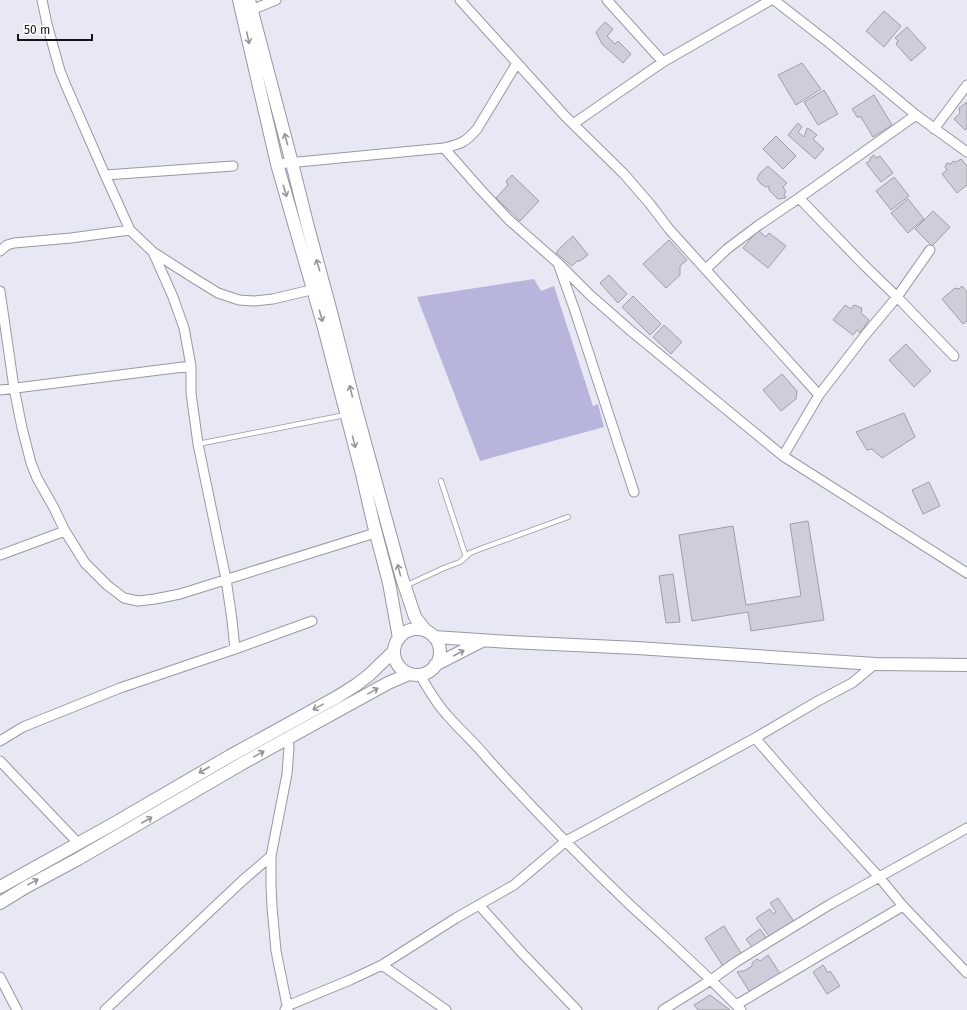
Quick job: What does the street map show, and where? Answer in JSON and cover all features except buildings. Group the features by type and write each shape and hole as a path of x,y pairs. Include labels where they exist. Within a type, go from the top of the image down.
{"main road":[{"path":"0,903 288,738 388,683 414,674 426,673 435,665 439,656 439,646 415,617 404,586 356,413 319,288 299,236 277,164 239,0"},
{"path":"250,5 308,227 319,288 347,415 389,584 399,638"},
{"path":"414,674 403,670 398,665 394,651 395,644 399,638 406,632 416,629 430,634 483,640 637,648 875,664 967,665"},
{"path":"435,665 483,640"},
{"path":"0,887 356,686 394,651"},
{"path":"160,796 168,807"}],"street":[{"path":"42,0 60,71 130,230 153,252 218,293 239,300 254,301 273,299 319,288"},
{"path":"250,5 276,0"},
{"path":"460,0 573,124 624,174 669,228 819,395"},
{"path":"607,0 663,62"},
{"path":"573,124 663,62 771,0"},
{"path":"774,0 828,42 916,115 967,152"},
{"path":"277,164 444,148 458,145 470,137 477,129 517,63"},
{"path":"934,129 967,85"},
{"path":"706,269 728,249 759,225 916,115"},
{"path":"444,148 509,220 558,263 590,295 630,331 783,456 967,574"},
{"path":"105,175 233,166"},
{"path":"799,198 954,356"},
{"path":"0,251 7,245 14,242 71,238 130,230"},
{"path":"783,456 819,395 866,334 897,297 930,250"},
{"path":"153,252 173,297 184,328 190,366 191,393 198,444 226,579 235,649"},
{"path":"558,263 576,311 634,492"},
{"path":"0,291 14,388 22,428 37,478 65,531 85,563 107,585 124,598 138,600 155,599 180,594 376,533"},
{"path":"0,390 190,366"},
{"path":"0,555 65,531"},
{"path":"0,741 23,728 112,691 312,621"},
{"path":"288,738 289,747 287,774 271,856 272,907 276,951 287,1009 382,965 456,918 514,885 566,841 755,738 852,683 875,664"},
{"path":"414,674 446,714 566,841 628,903 711,980 738,1008 903,906"},
{"path":"755,738 903,906 967,973"},
{"path":"0,761 78,843"},
{"path":"663,1010 711,980 742,958 829,905 967,828"},
{"path":"105,1010 242,881 271,856"},
{"path":"479,905 522,953 577,1010"},
{"path":"382,965 446,1010"},
{"path":"0,977 17,1010"}],"lane":[{"path":"198,444 347,415"},
{"path":"441,481 466,557"},
{"path":"404,586 460,562 470,553 568,517"}],"shaded area":[{"path":"534,279 541,291 554,286 593,406 598,404 604,427 480,461 417,297"}]}
